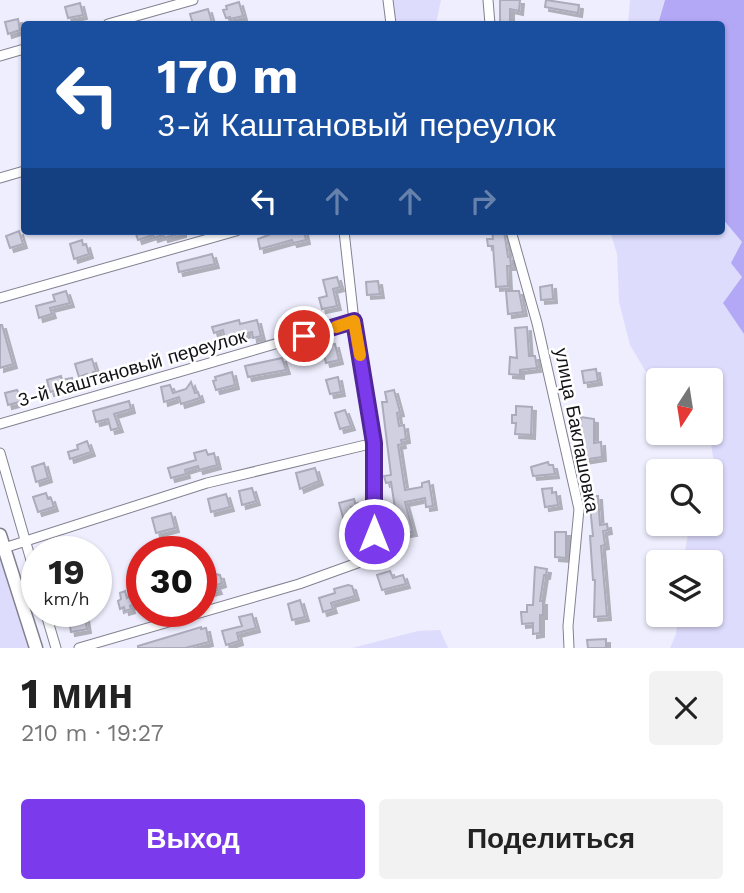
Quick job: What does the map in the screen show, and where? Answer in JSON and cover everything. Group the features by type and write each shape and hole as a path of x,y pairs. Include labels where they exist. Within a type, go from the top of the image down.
{"main road":[{"path":"2,541 36,648"}],"street":[{"path":"118,21 192,0"},
{"path":"388,0 390,21"},
{"path":"488,0 490,21"},
{"path":"0,56 21,49"},
{"path":"0,178 21,172"},
{"path":"0,299 222,235"},
{"path":"79,648 299,584 374,556 374,443 354,321 344,235"},
{"name":"улица Баклашовка","path":"512,235 537,323 579,509 568,626 569,644"},
{"name":"3-й Каштановый переулок","path":"0,424 354,321"},
{"path":"41,536 207,483 374,443"},
{"path":"0,453 24,536"},
{"path":"2,541 21,541"},
{"path":"50,627 56,648"}],"shaded area":[{"path":"393,0 441,0 437,21 396,21"},
{"path":"630,0 665,0 659,21 628,21"},
{"path":"665,0 744,0 744,334 723,303 742,277 731,263 742,242 725,222 725,21 659,21"},
{"path":"725,222 742,242 743,277 723,303 744,334 744,648 670,648 677,627 723,627 723,550 685,550 688,536 723,536 723,459 713,459 711,445 723,445 723,368 646,368 646,372 630,345 619,302 617,254 611,235 725,235"},
{"path":"0,552 21,619 21,627 23,627 30,648 0,648"},
{"path":"440,630 448,648 352,648 418,631"}],"building":[{"path":"500,0 520,0 519,11 510,9 510,21 500,21"},
{"path":"546,0 579,5 578,13 545,7"},
{"path":"239,2 243,16 226,18 223,10 227,9 226,6"},
{"path":"80,3 83,15 68,18 65,7"},
{"path":"208,9 211,21 192,21 190,14"},
{"path":"18,19 20,30 8,34 5,22"},
{"path":"19,231 23,244 10,248 6,236"},
{"path":"136,235 153,235 138,240"},
{"path":"268,235 305,235 306,240 293,243 292,240 260,249 258,239"},
{"path":"492,235 505,235 511,266 507,266 508,286 496,287 493,246 488,246 487,239 493,239"},
{"path":"82,240 89,254 74,259 70,244"},
{"path":"212,254 215,264 179,272 177,263"},
{"path":"337,277 340,287 333,289 337,306 322,309 319,298 327,296 323,280"},
{"path":"378,281 380,294 367,295 366,282"},
{"path":"552,285 553,299 541,300 540,287"},
{"path":"66,291 70,303 50,308 52,314 39,318 36,306 55,301 53,295"},
{"path":"506,291 519,291 523,312 508,314"},
{"path":"239,320 240,324 257,320 261,336 253,338 252,332 225,339 223,330 214,333 212,327"},
{"path":"0,325 13,364 0,368"},
{"path":"527,327 529,356 535,356 537,368 520,370 520,375 509,374 510,357 517,358 515,328"},
{"path":"335,344 339,360 326,363 322,347"},
{"path":"282,358 286,370 248,377 245,366"},
{"path":"92,359 96,372 93,372 91,378 87,374 79,377 75,364"},
{"path":"596,369 598,381 584,383 582,371"},
{"path":"232,372 235,385 216,390 213,381 216,380 215,377"},
{"path":"61,376 62,380 72,378 74,385 50,392 47,380"},
{"path":"338,377 341,392 330,394 326,380"},
{"path":"191,382 200,398 181,404 179,397 164,402 161,387 170,385 173,393 186,389"},
{"path":"17,390 23,401 8,405 5,393"},
{"path":"394,390 400,412 397,413 399,426 404,425 406,439 401,440 402,444 398,445 405,490 422,487 422,483 429,481 433,506 426,507 425,498 405,502 413,532 399,534 391,482 386,483 384,476 391,475 382,402 387,402 385,392"},
{"path":"129,401 131,409 114,414 119,428 111,430 108,419 96,422 93,411"},
{"path":"516,406 532,407 531,435 515,434 516,423 512,423 512,415 516,415"},
{"path":"345,410 351,426 340,429 335,413"},
{"path":"581,417 594,419 594,443 601,442 602,457 582,460"},
{"path":"87,441 91,452 70,459 68,452 78,449 77,445"},
{"path":"206,450 208,455 214,453 217,465 199,470 198,466 185,470 186,474 171,478 168,468 196,460 194,453"},
{"path":"548,462 553,465 555,474 533,476 531,467"},
{"path":"44,463 48,478 36,482 32,467"},
{"path":"315,468 319,481 300,489 296,473"},
{"path":"252,488 256,501 242,505 239,491"},
{"path":"552,488 552,493 556,492 558,505 545,507 542,489"},
{"path":"46,493 54,507 38,512 33,497"},
{"path":"226,494 230,507 211,512 208,499"},
{"path":"589,496 598,496 600,525 607,524 608,530 603,531 605,545 601,546 607,616 594,617 595,580"},
{"path":"354,499 356,506 351,507 354,518 344,521 339,503"},
{"path":"171,513 175,528 156,533 152,518"},
{"path":"555,532 566,532 566,558 555,557"},
{"path":"535,567 547,569 540,601 543,601 543,615 540,615 540,633 533,634 533,623 522,624 521,612 527,612 527,605 533,605"},
{"path":"390,571 393,578 403,575 406,584 382,590 377,575"},
{"path":"217,574 220,575 222,583 217,585"},
{"path":"348,585 352,586 355,596 331,603 333,609 323,612 319,598"},
{"path":"125,591 125,611 124,607 120,609 120,593"},
{"path":"300,600 305,617 292,620 288,604"},
{"path":"252,614 256,628 237,633 239,641 226,645 222,631 242,626 239,617"},
{"path":"70,627 87,627 87,629 71,632"},
{"path":"201,627 206,628 209,642 185,648 138,646"},
{"path":"606,639 606,648 588,648 587,640"}],"slow traffic":[{"path":"336,327 354,321 360,355"}],"route":[{"path":"304,336 354,321 374,443 374,534"}]}
